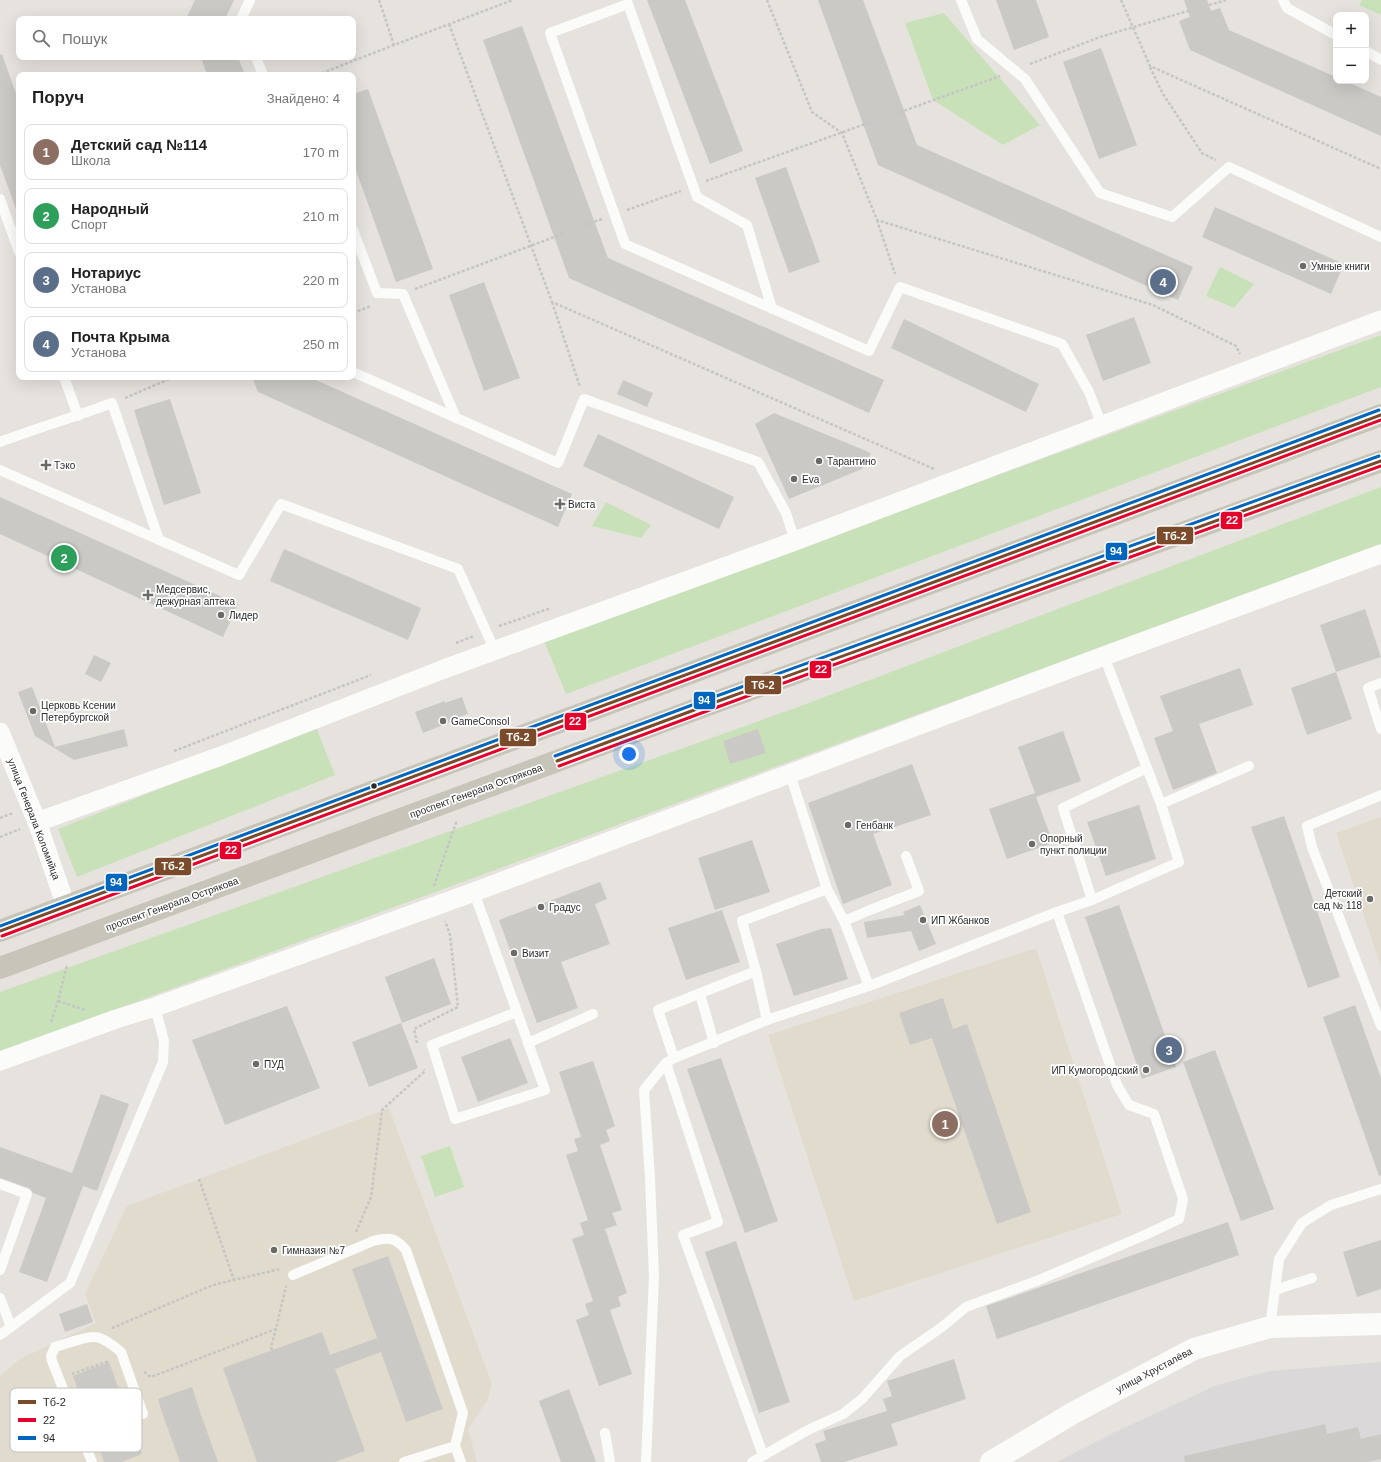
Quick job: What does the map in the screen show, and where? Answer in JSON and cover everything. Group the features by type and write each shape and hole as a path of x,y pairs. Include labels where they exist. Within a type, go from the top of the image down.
{"main road":[{"path":"0,931 1381,415"},
{"name":"проспект Генерала Острякова","path":"0,968 713,703 1381,461"},
{"name":"улица Хрусталёва","path":"991,1462 1073,1413 1194,1349 1270,1327 1381,1324"}],"street":[{"path":"37,822 221,756 444,669 795,541 1381,320"},
{"path":"0,1061 474,892 1381,554"},
{"name":"улица Генерала Коломийца","path":"0,732 37,822 66,906"}],"lane":[{"path":"242,16 250,0"},
{"path":"961,0 977,39 1025,79 1100,193 1172,217 1229,167 1381,238"},
{"path":"1283,0 1287,8 1333,33"},
{"path":"772,309 746,225 697,197 628,4 550,33 625,244 869,352 900,288 1062,344 1089,392 1102,426"},
{"path":"1369,54 1381,60"},
{"path":"257,60 261,72"},
{"path":"0,199 16,244"},
{"path":"356,238 377,294 403,294 456,418"},
{"path":"356,373 558,463 584,398 758,462 786,513 795,541"},
{"path":"65,380 78,416"},
{"path":"0,442 33,429 78,416 112,403 158,540"},
{"path":"0,470 239,575 281,504 458,569 495,651"},
{"path":"646,1462 654,1276 650,1178 644,1090 670,1060 767,1020 869,986 1057,912 1092,900 1178,862 1161,804 1104,656"},
{"path":"1381,683 1368,688 1381,729"},
{"path":"1161,804 1248,766"},
{"path":"1092,900 1063,808 1147,768"},
{"path":"790,774 827,889 844,921 869,986"},
{"path":"1381,795 1307,826 1312,847 1381,1026"},
{"path":"844,921 919,891 906,856"},
{"path":"767,1020 756,971 742,921 827,889"},
{"path":"474,892 545,1090 455,1119 432,1045 517,1012"},
{"path":"752,1462 808,1430 843,1414 862,1398 900,1356 942,1327 966,1307 1039,1280 1179,1219 1184,1199 1154,1114 1129,1105 1117,1085 1057,912"},
{"path":"756,971 658,1010 670,1060 718,1222 683,1235 763,1455"},
{"path":"700,994 714,1042"},
{"path":"0,1335 70,1283 163,1062 164,1041 154,1007"},
{"path":"528,1043 593,1014"},
{"path":"0,1184 27,1194 1,1264"},
{"path":"1270,1327 1279,1259 1302,1223 1331,1205 1381,1189"},
{"path":"290,1279 373,1241 385,1238 398,1240 406,1250 463,1413 455,1446 461,1462"},
{"path":"1275,1290 1312,1278"},
{"path":"0,1298 11,1327"},
{"path":"62,1388 51,1356 52,1350 55,1347 93,1336 100,1338 121,1352 134,1388"},
{"path":"605,1433 610,1462"},
{"path":"404,1462 455,1446"},
{"path":"88,1452 92,1462"}],"path":[{"path":"379,0 394,45"},
{"path":"326,72 513,0"},
{"path":"767,0 812,112 842,133 877,220 900,288"},
{"path":"1121,0 1163,94 1202,153"},
{"path":"1209,5 1226,0"},
{"path":"895,114 1015,71 1055,53 1100,37 1188,11"},
{"path":"449,24 552,302 584,398"},
{"path":"1150,66 1381,169"},
{"path":"586,225 874,121"},
{"path":"877,220 1153,305 1236,346 1246,371"},
{"path":"474,267 565,233"},
{"path":"552,302 936,470"},
{"path":"112,403 167,380"},
{"path":"419,1050 414,1029 458,1007 450,935 433,888 457,820"},
{"path":"44,1046 69,958"},
{"path":"354,1238 371,1197 382,1110 424,1070 423,1064"},
{"path":"199,1179 234,1280"},
{"path":"93,1336 213,1285 284,1269"},
{"path":"272,1350 271,1347 290,1279"},
{"path":"184,1365 276,1329"}],"shaded area":[{"name":"Детский сад № 118","path":"1381,817 1381,966 1336,833"},
{"path":"1036,948 1122,1214 854,1301 768,1035"},
{"name":"Гимназия №7","path":"389,1108 492,1384 488,1399 468,1429 477,1462 0,1462 0,1376 20,1359 96,1323 85,1294 127,1206"},
{"path":"1381,1362 1381,1462 1057,1462 1115,1432 1217,1385 1270,1371"}],"green space":[{"path":"1362,0 1381,0 1381,15 1359,5"},
{"path":"944,13 1040,125 1003,145 933,100 905,23"},
{"path":"1220,267 1254,284 1234,308 1206,296"},
{"path":"1381,335 1381,387 566,694 544,641"},
{"path":"1381,487 1381,544 0,1052 0,992 798,707"},
{"path":"606,502 651,525 641,538 592,526"},
{"path":"316,727 335,775 77,877 58,829"},
{"path":"450,1146 464,1187 435,1197 421,1156"}],"building":[{"path":"195,0 234,0 226,16 187,16"},
{"path":"647,0 685,0 743,151 710,164"},
{"path":"818,0 863,0 917,145 1193,267 1178,300 878,165"},
{"path":"996,0 1036,0 1049,37 1014,50"},
{"path":"1184,0 1207,0 1211,11 1220,8 1229,30 1333,76 1333,84 1352,84 1381,97 1381,136 1190,50 1179,21 1190,17"},
{"path":"522,26 608,258 884,380 869,413 569,278 483,40"},
{"path":"1101,48 1137,145 1099,159 1063,62"},
{"path":"2,54 16,94 16,209 0,165 0,55"},
{"path":"202,60 239,60 244,72 206,72"},
{"path":"368,89 433,269 396,282 356,170 356,93"},
{"path":"786,167 820,262 789,273 755,178"},
{"path":"1215,207 1344,264 1331,294 1202,237"},
{"path":"484,282 520,378 484,391 449,295"},
{"path":"1134,317 1151,363 1103,381 1086,335"},
{"path":"904,319 1039,384 1026,412 891,348"},
{"path":"253,380 316,380 572,494 558,527 258,392"},
{"path":"623,380 653,393 647,407 617,394"},
{"path":"170,399 201,493 164,505 134,410"},
{"name":"Тарантино","path":"774,413 871,453 862,469 789,499 755,424"},
{"path":"598,434 734,497 719,529 583,466"},
{"path":"0,497 238,604 223,637 0,534"},
{"path":"284,549 421,608 408,640 270,581"},
{"path":"1365,609 1381,657 1336,672 1320,625"},
{"path":"94,655 111,663 101,682 85,674"},
{"path":"1240,668 1253,705 1199,724 1217,773 1173,790 1154,738 1173,731 1160,696"},
{"path":"1336,672 1352,719 1307,735 1291,688"},
{"name":"Церковь Ксении Петербургской","path":"32,687 55,747 124,729 128,746 74,760 35,736 18,692"},
{"path":"462,697 468,714 450,720 451,722 423,733 415,712 445,701 445,703"},
{"path":"758,729 766,753 730,764 723,741"},
{"path":"1063,731 1081,781 1036,797 1053,843 1007,859 989,809 1035,793 1018,747"},
{"path":"912,764 931,815 873,834 892,885 843,904 808,803"},
{"path":"1139,805 1156,859 1106,876 1087,822"},
{"path":"1284,816 1340,977 1308,988 1251,827"},
{"path":"752,840 770,892 715,910 698,858"},
{"path":"600,882 607,899 595,904 610,944 561,962 578,1008 537,1023 499,920"},
{"path":"920,905 936,944 919,951 911,931 867,938 864,922 905,915 903,912"},
{"path":"1119,905 1176,1067 1142,1079 1085,917"},
{"path":"722,910 740,962 686,980 668,928"},
{"path":"831,928 848,979 794,996 776,944 821,929"},
{"path":"434,958 451,1004 402,1023 385,977"},
{"path":"943,998 953,1029 967,1024 1031,1212 997,1224 932,1038 910,1045 899,1013"},
{"path":"1355,1005 1381,1078 1381,1175 1379,1176 1323,1017"},
{"name":"ПУД","path":"287,1006 320,1088 225,1125 192,1040"},
{"path":"401,1023 418,1068 369,1087 352,1042"},
{"path":"510,1038 528,1083 478,1102 461,1057"},
{"path":"1215,1050 1274,1209 1241,1221 1183,1062"},
{"path":"721,1058 778,1221 745,1233 687,1069"},
{"path":"593,1061 615,1126 606,1130 610,1141 600,1145 622,1210 612,1213 617,1225 605,1229 627,1293 618,1297 621,1306 610,1310 632,1374 599,1386 576,1320 589,1315 585,1304 593,1301 572,1239 584,1235 580,1223 588,1220 566,1155 578,1151 574,1139 581,1137 559,1072"},
{"path":"101,1094 129,1104 97,1191 83,1186 47,1282 19,1272 46,1198 33,1193 29,1188 0,1178 0,1147 72,1173"},
{"path":"1228,1222 1239,1255 997,1339 986,1306"},
{"path":"1381,1240 1381,1289 1357,1297 1343,1252"},
{"path":"736,1241 790,1402 759,1413 705,1252"},
{"path":"388,1256 443,1409 406,1422 381,1352 335,1369 365,1451 335,1462 257,1462 223,1368 322,1332 330,1355 377,1338 352,1269"},
{"path":"87,1304 93,1322 65,1332 59,1314"},
{"path":"954,1359 966,1399 891,1424 898,1445 844,1462 821,1462 815,1444 826,1440 823,1431 887,1411 883,1399 892,1396 887,1381"},
{"path":"109,1362 118,1388 77,1388 73,1376"},
{"path":"192,1387 218,1462 180,1462 161,1410 158,1399"},
{"path":"569,1389 596,1462 561,1462 539,1401"},
{"path":"1325,1424 1327,1434 1358,1427 1361,1439 1381,1434 1381,1459 1366,1462 1185,1462 1184,1456"},
{"path":"100,1452 141,1452 142,1454 121,1462 104,1462"}],"transit line":[{"name":"94","path":"0,926 1379,410"},
{"name":"Тб-2","path":"0,931 1381,415"},
{"name":"22","path":"2,936 1381,420"},
{"name":"94","path":"555,756 1379,456"},
{"name":"Тб-2","path":"557,761 1381,461"},
{"name":"22","path":"559,766 1381,466"}],"place":[{"name":"Умные книги","path":"1303,266"},
{"name":"Почта Крыма","path":"1163,282"},
{"name":"Тарантино","path":"819,461"},
{"name":"Тэко","path":"46,465"},
{"name":"Eva","path":"794,479"},
{"name":"Виста","path":"560,504"},
{"name":"Народный","path":"64,558"},
{"name":"Медсервис, дежурная аптека","path":"148,595"},
{"name":"Лидер","path":"221,615"},
{"name":"Церковь Ксении Петербургской","path":"33,711"},
{"name":"GameConsol","path":"443,721"},
{"name":"Генбанк","path":"848,825"},
{"name":"Опорный пункт полиции","path":"1032,844"},
{"name":"Детский сад № 118","path":"1370,899"},
{"name":"Градус","path":"541,907"},
{"name":"ИП Жбанков","path":"923,920"},
{"name":"Визит","path":"514,953"},
{"name":"Нотариус","path":"1169,1050"},
{"name":"ПУД","path":"256,1064"},
{"name":"ИП Кумогородский","path":"1146,1070"},
{"name":"Детский сад №114","path":"945,1124"},
{"name":"Гимназия №7","path":"274,1250"}]}
